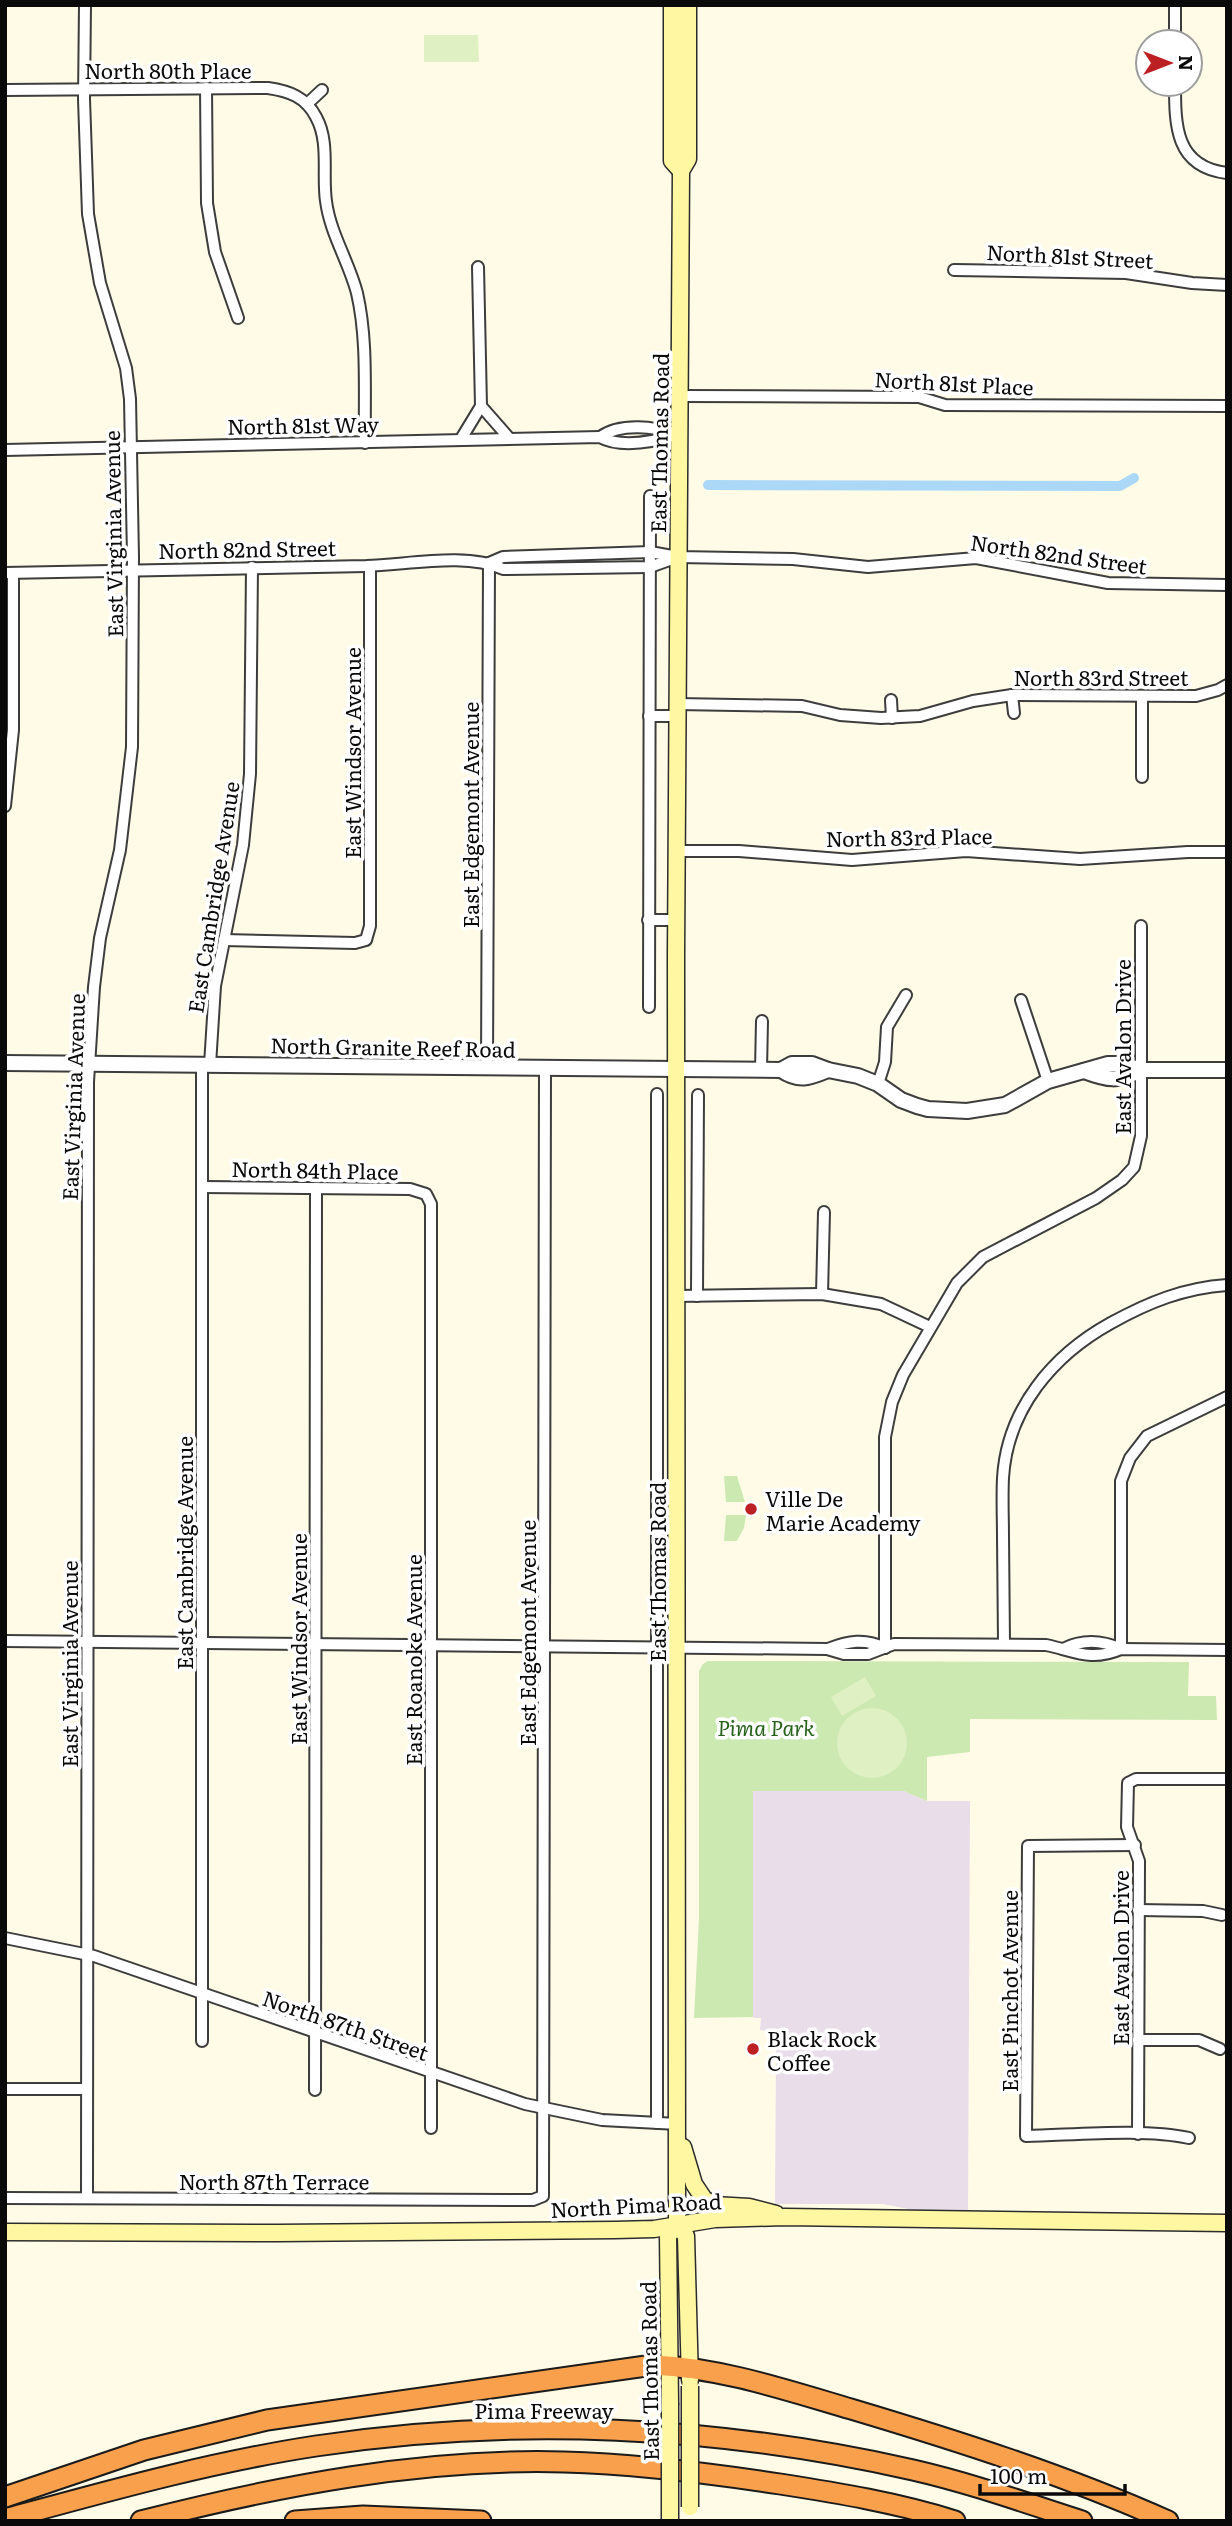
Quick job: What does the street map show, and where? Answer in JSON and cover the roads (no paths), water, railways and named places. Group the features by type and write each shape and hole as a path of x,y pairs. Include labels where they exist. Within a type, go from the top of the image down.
{"highway":[{"path":"5,2497 152,2448 267,2420 653,2365 669,2366 689,2376 816,2399 977,2447 1082,2485 1168,2521"},
{"name":"Pima Freeway","path":"5,2519 182,2472 315,2446 418,2434 529,2430 666,2434 848,2456 916,2471 1082,2521"},
{"path":"141,2521 280,2489 417,2468 564,2462 748,2479 828,2492 956,2521"},
{"path":"295,2521 363,2515 481,2521"}],"main road":[{"name":"East Thomas Road","path":"672,5 672,161 681,171"},
{"name":"East Thomas Road","path":"670,2521 668,2236 677,2224 678,2124 678,557 681,171 688,159 688,5"},
{"path":"678,2124 690,2174 699,2195 714,2205 749,2207 785,2217"},
{"name":"North Pima Road","path":"5,2232 654,2229 715,2219 785,2217 1227,2223"},
{"name":"East Thomas Road","path":"677,2224 686,2236 690,2521"}],"street":[{"name":"East Virginia Avenue","path":"85,5 85,179 89,226 100,283 125,368 132,447 133,569 132,747 129,786 120,850 100,938 89,1064 87,2198"},
{"path":"1175,5 1175,28"},
{"path":"206,88 207,203 215,252 238,318"},
{"name":"North 80th Place","path":"5,90 268,88 292,94 307,104"},
{"path":"321,90 307,104 318,120 322,132 326,204 351,274 361,316 365,443"},
{"path":"1175,98 1175,126 1178,136 1193,158 1215,171 1227,173"},
{"path":"461,439 481,407 478,267"},
{"name":"North 81st Street","path":"954,270 1110,272 1227,285"},
{"name":"North 81st Place","path":"680,396 919,397 945,405 1227,406"},
{"path":"481,407 509,438"},
{"name":"North 81st Way","path":"5,450 600,437 611,429 657,428 680,434"},
{"name":"East Thomas Road","path":"649,1007 650,496"},
{"name":"North 82nd Street","path":"489,563 503,557 650,552 678,557 793,559 868,567 976,558 1108,583 1227,585"},
{"name":"North 82nd Street","path":"9,573 471,562 489,563 503,569 650,567 678,557"},
{"name":"East Edgemont Avenue","path":"487,1068 489,563"},
{"name":"East Windsor Avenue","path":"224,940 355,943 366,940 370,926 370,566"},
{"name":"East Cambridge Avenue","path":"202,2041 203,1187 206,1065 215,986 243,845 250,774 252,568"},
{"path":"5,806 13,730 9,573"},
{"name":"North 83rd Street","path":"677,710 802,706 850,717 892,718 920,716 973,701 1012,695 1196,696 1227,685"},
{"path":"1012,695 1014,713"},
{"path":"1142,696 1142,777"},
{"path":"891,700 892,718"},
{"path":"649,716 677,710"},
{"name":"North 83rd Place","path":"677,851 739,851 852,860 966,851 1080,859 1227,852"},
{"path":"648,920 676,920"},
{"name":"East Avalon Drive","path":"930,1327 957,1283 983,1257 1112,1188 1133,1167 1141,1136 1141,926"},
{"path":"878,1084 885,1062 887,1027 906,995"},
{"path":"1021,1000 1048,1081"},
{"path":"761,1070 762,1021"},
{"name":"North Granite Reef Road","path":"5,1063 761,1070 781,1070 792,1064 812,1064 858,1076 878,1084 901,1100 928,1110 967,1111 1004,1105 1048,1081 1108,1064 1124,1064 1141,1070 1227,1070"},
{"name":"East Edgemont Avenue","path":"542,2197 545,2190 545,1068"},
{"name":"East Thomas Road","path":"657,1094 657,2123"},
{"path":"697,1296 698,1095"},
{"name":"North 84th Place","path":"203,1187 410,1189 426,1194"},
{"name":"East Windsor Avenue","path":"315,2090 316,1188"},
{"name":"East Roanoke Avenue","path":"426,1194 431,1208 430,2129"},
{"path":"822,1294 824,1212"},
{"path":"1004,1644 1003,1477 1012,1434 1036,1385 1064,1355 1086,1337 1142,1306 1200,1287 1227,1286"},
{"path":"676,1296 822,1294 881,1304 930,1327 903,1375 892,1402 885,1437 885,1648"},
{"path":"1121,1649 1121,1481 1130,1458 1147,1436 1227,1397"},
{"path":"5,1641 827,1649 844,1654 868,1654 894,1644 1004,1644 1063,1648 1077,1642 1105,1642 1121,1649 1227,1650"},
{"name":"East Avalon Drive","path":"1138,2134 1139,1861 1128,1827 1128,1783 1136,1779 1227,1779"},
{"name":"East Pinchot Avenue","path":"1135,1845 1028,1846 1026,2136 1138,2134"},
{"path":"1138,1910 1203,1911 1222,1915"},
{"name":"North 87th Street","path":"5,1938 87,1954 487,2093 545,2109 602,2120 678,2124"},
{"path":"1138,2040 1199,2040 1220,2049"},
{"path":"5,2089 87,2090"},
{"path":"1138,2134 1189,2138"},
{"name":"North 87th Terrace","path":"5,2198 499,2200 542,2197"}],"waterway":[{"path":"708,485 1120,486 1134,478"}],"place":[{"name":"Ville De Marie Academy","path":"751,1509"},
{"name":"Black Rock Coffee","path":"753,2049"}],"park label":[{"name":"Pima Park","path":"766,1726"}]}
